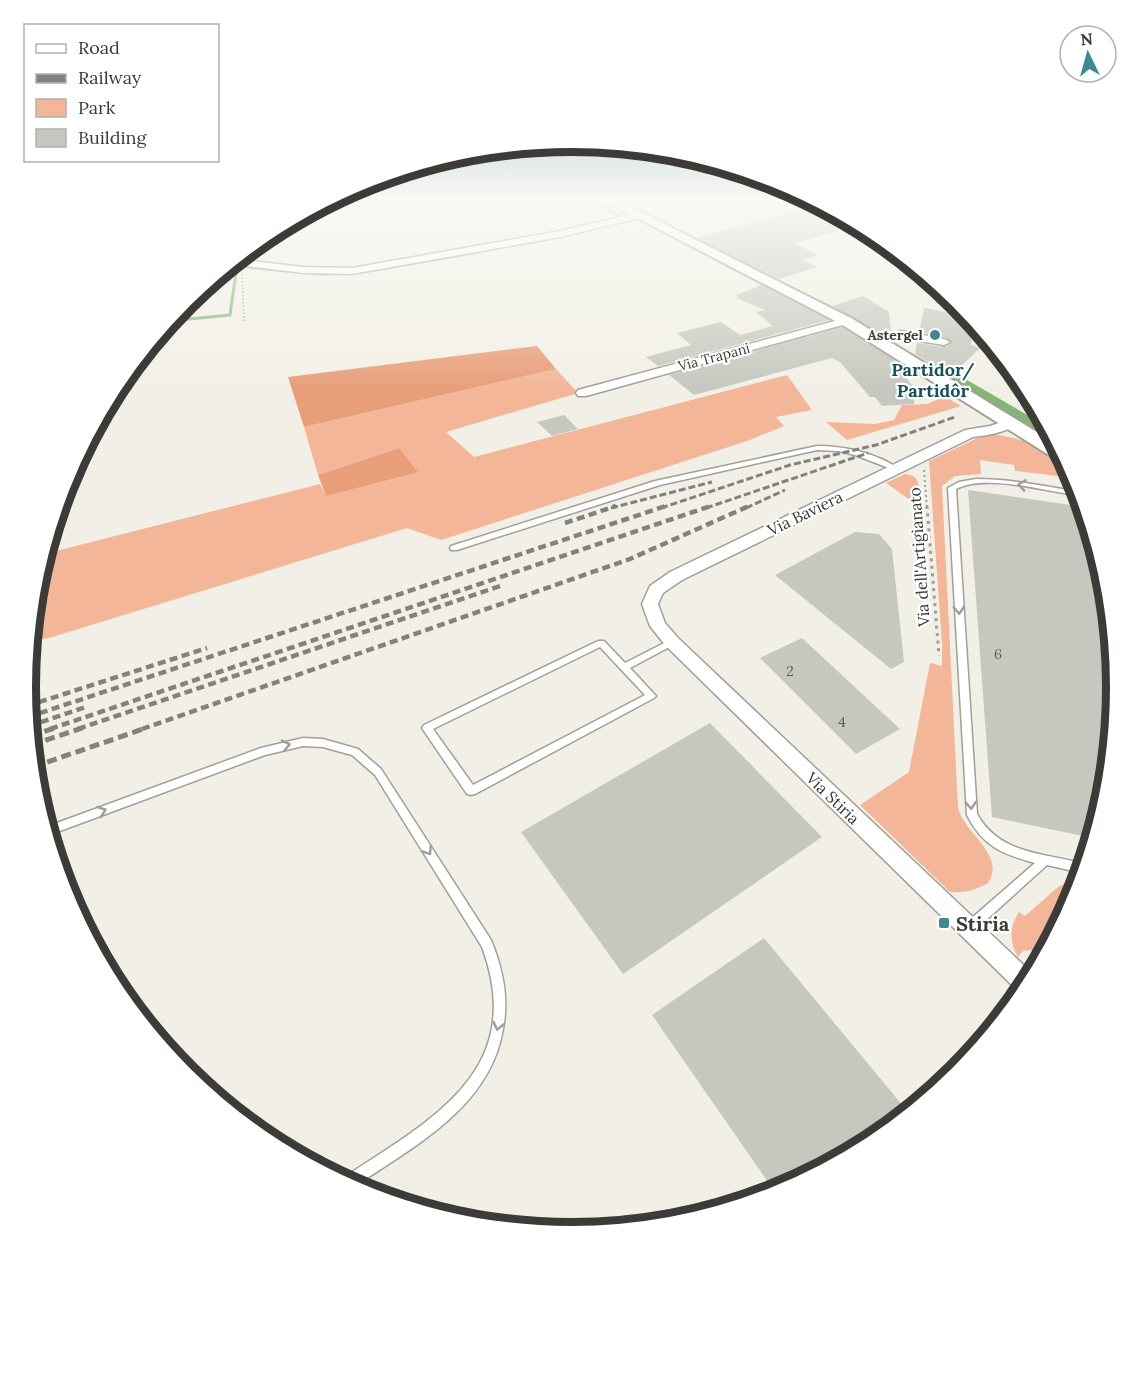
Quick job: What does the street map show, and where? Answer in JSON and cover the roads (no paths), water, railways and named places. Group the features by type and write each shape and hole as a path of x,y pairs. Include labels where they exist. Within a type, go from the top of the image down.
{"street":[{"path":"244,263 303,270 352,271 402,262"},
{"path":"731,262 846,321 1049,447"},
{"name":"Via Trapani","path":"582,393 846,321"},
{"path":"878,341 901,334 944,342"},
{"name":"Via Baviera","path":"970,433 980,421 994,413"},
{"name":"Via Baviera","path":"650,604 656,590 676,576 970,433 993,430 1011,423"},
{"name":"Via Stiria","path":"650,604 658,626 672,642 1020,978"}],"lane":[{"path":"454,548 658,483 817,448 837,447 856,451 896,469"},
{"path":"1069,492 984,480 968,480 952,488 972,815 980,831 998,844 1022,854 1075,866"},
{"path":"624,667 672,642"},
{"path":"601,643 624,667 651,696 471,792 428,728 601,643"},
{"path":"55,828 264,751 303,742 323,743 356,752 378,772 488,944 498,976 501,1012 492,1048 471,1090 433,1125 357,1177"},
{"path":"968,929 1046,860"}],"waterway":[{"path":"362,272 420,262"},
{"path":"246,267 323,274 353,273"},
{"path":"182,320 230,315 237,269"},
{"path":"949,341 948,375 1039,428"}],"railway":[{"path":"661,508 790,465 876,445 955,417"},
{"path":"706,508 868,453"},
{"path":"611,508 712,482"},
{"path":"746,508 785,490"},
{"path":"565,523 616,506"},
{"path":"37,714 666,506"},
{"path":"50,729 711,506"},
{"path":"142,729 630,559 749,506"},
{"path":"78,729 503,585"},
{"path":"36,703 207,648"},
{"path":"37,723 86,707"},
{"path":"38,733 55,728"},
{"path":"39,742 82,728"},
{"path":"42,764 146,728"}],"place":[{"name":"Astergel","path":"935,335"},
{"name":"Stiria","path":"944,923"}],"district":[{"name":"Partidor/ Partidôr","path":"933,379"}]}
